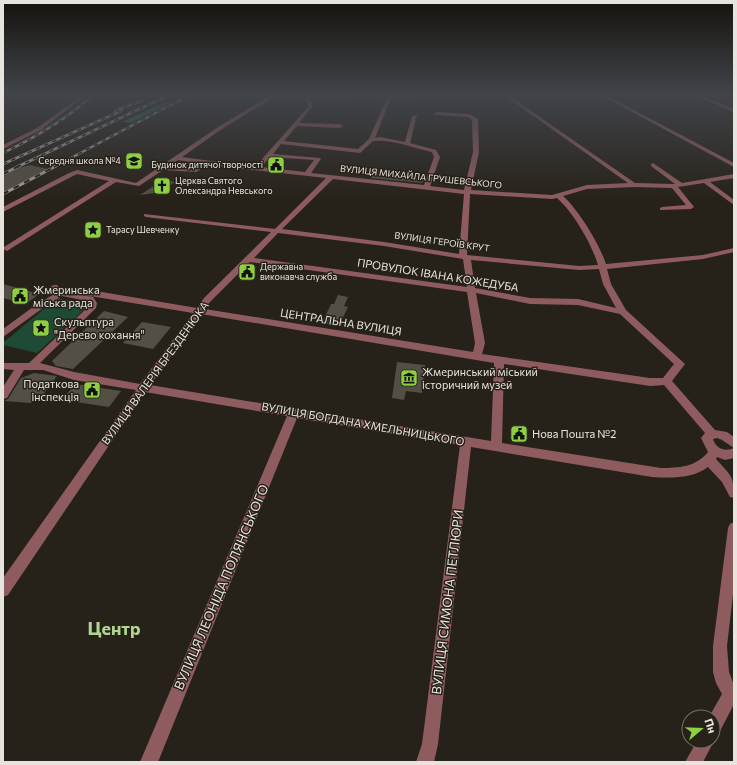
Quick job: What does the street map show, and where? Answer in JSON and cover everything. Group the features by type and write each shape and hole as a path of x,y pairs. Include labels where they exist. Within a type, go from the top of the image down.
{"street":[{"path":"3,147 39,129"},
{"path":"3,210 77,172 137,185 219,129"},
{"path":"256,169 290,129"},
{"path":"280,142 360,151 371,140 377,129"},
{"path":"407,145 411,129"},
{"path":"475,129 476,152 467,192 465,256 480,342 477,356"},
{"path":"554,129 634,185"},
{"path":"666,129 734,165"},
{"path":"371,140 380,139 436,154 437,157 426,188"},
{"path":"268,155 318,159 307,174"},
{"name":"ВУЛИЦЯ МИХАЙЛА ГРУШЕВСЬКОГО","path":"178,158 206,163 332,176 426,188 552,197 587,187 634,185 677,186 734,176"},
{"path":"162,168 196,170 206,163"},
{"path":"653,165 677,186 691,207 662,209"},
{"path":"3,215 78,175 84,174"},
{"name":"ВУЛИЦЯ ВАЛЕРІЯ БРЕЗДЕНЮКА","path":"3,590 198,311 207,300 332,176"},
{"path":"7,249 115,180"},
{"path":"706,182 734,203"},
{"path":"559,196 568,204 585,230 600,258 608,284 623,312 680,364 666,381 714,434"},
{"name":"ВУЛИЦЯ ГЕРОЇВ КРУТ","path":"146,215 384,244 465,256 578,268 602,268 703,257 734,250"},
{"name":"ПРОВУЛОК ІВАНА КОЖЕДУБА","path":"248,259 471,290 530,301 578,302 623,312"},
{"path":"3,395 27,366 92,308 93,303 90,299 56,290"},
{"name":"ЦЕНТРАЛЬНА ВУЛИЦЯ","path":"3,334 50,299 56,290 72,290 499,360 650,382 666,381"},
{"path":"496,447 499,360"},
{"name":"ВУЛИЦЯ БОГДАНА ХМЕЛЬНИЦЬКОГО","path":"3,366 27,366 143,388 294,412 496,447 666,473 687,472 712,456"},
{"name":"ВУЛИЦЯ ЛЕОНІДА ПОЛЯНСЬКОГО","path":"148,762 294,412"},
{"path":"734,444 727,437 714,434 708,436 707,441 712,456 734,493"},
{"name":"ВУЛИЦЯ СИМОНА ПЕТЛЮРИ","path":"425,762 431,736 466,442"},
{"path":"712,456 734,453"},
{"path":"721,714 732,697 724,683 721,672 720,646 734,528"},
{"path":"694,762 701,749"}],"green space":[{"path":"57,298 89,305 37,353 3,345 3,343"}],"building":[{"path":"30,165 48,169 3,193 3,175 17,168"},
{"path":"375,170 426,176 422,183 370,178"},
{"name":"Церква Святого Олександра Невського","path":"163,180 175,182 161,192 140,195"},
{"name":"Жмеринська міська рада","path":"3,284 39,294 26,304 3,298"},
{"path":"338,295 348,297 344,306 348,307 339,326 322,323 331,304 334,304"},
{"path":"104,311 128,317 73,369 56,366 52,361"},
{"path":"142,322 171,327 153,349 123,343"},
{"name":"Жмеринський міський історичний музей","path":"397,362 425,365 422,393 406,391 404,400 392,398"},
{"path":"34,373 57,376 43,395 37,394 31,403 4,401 8,399 21,378"},
{"path":"75,384 121,391 109,407 62,400"}],"railway":[{"path":"3,153 28,141 48,129"},
{"path":"3,164 82,129"},
{"path":"17,167 98,129"},
{"path":"54,167 126,129"},
{"path":"3,194 56,166"},
{"path":"3,174 17,167"}],"place":[{"name":"Середня школа №4","path":"134,161"},
{"name":"Будинок дитячої творчості","path":"276,165"},
{"name":"Церква Святого Олександра Невського","path":"162,186"},
{"name":"Тарасу Шевченку","path":"93,230"},
{"name":"Державна виконавча служба","path":"247,272"},
{"name":"Жмеринська міська рада","path":"20,296"},
{"name":"Скульптура \"Дерево кохання\"","path":"41,328"},
{"name":"Жмеринський міський історичний музей","path":"409,378"},
{"name":"Податкова інспекція","path":"92,390"},
{"name":"Нова Пошта №2","path":"519,434"}],"district":[{"name":"Центр","path":"114,629"}]}
